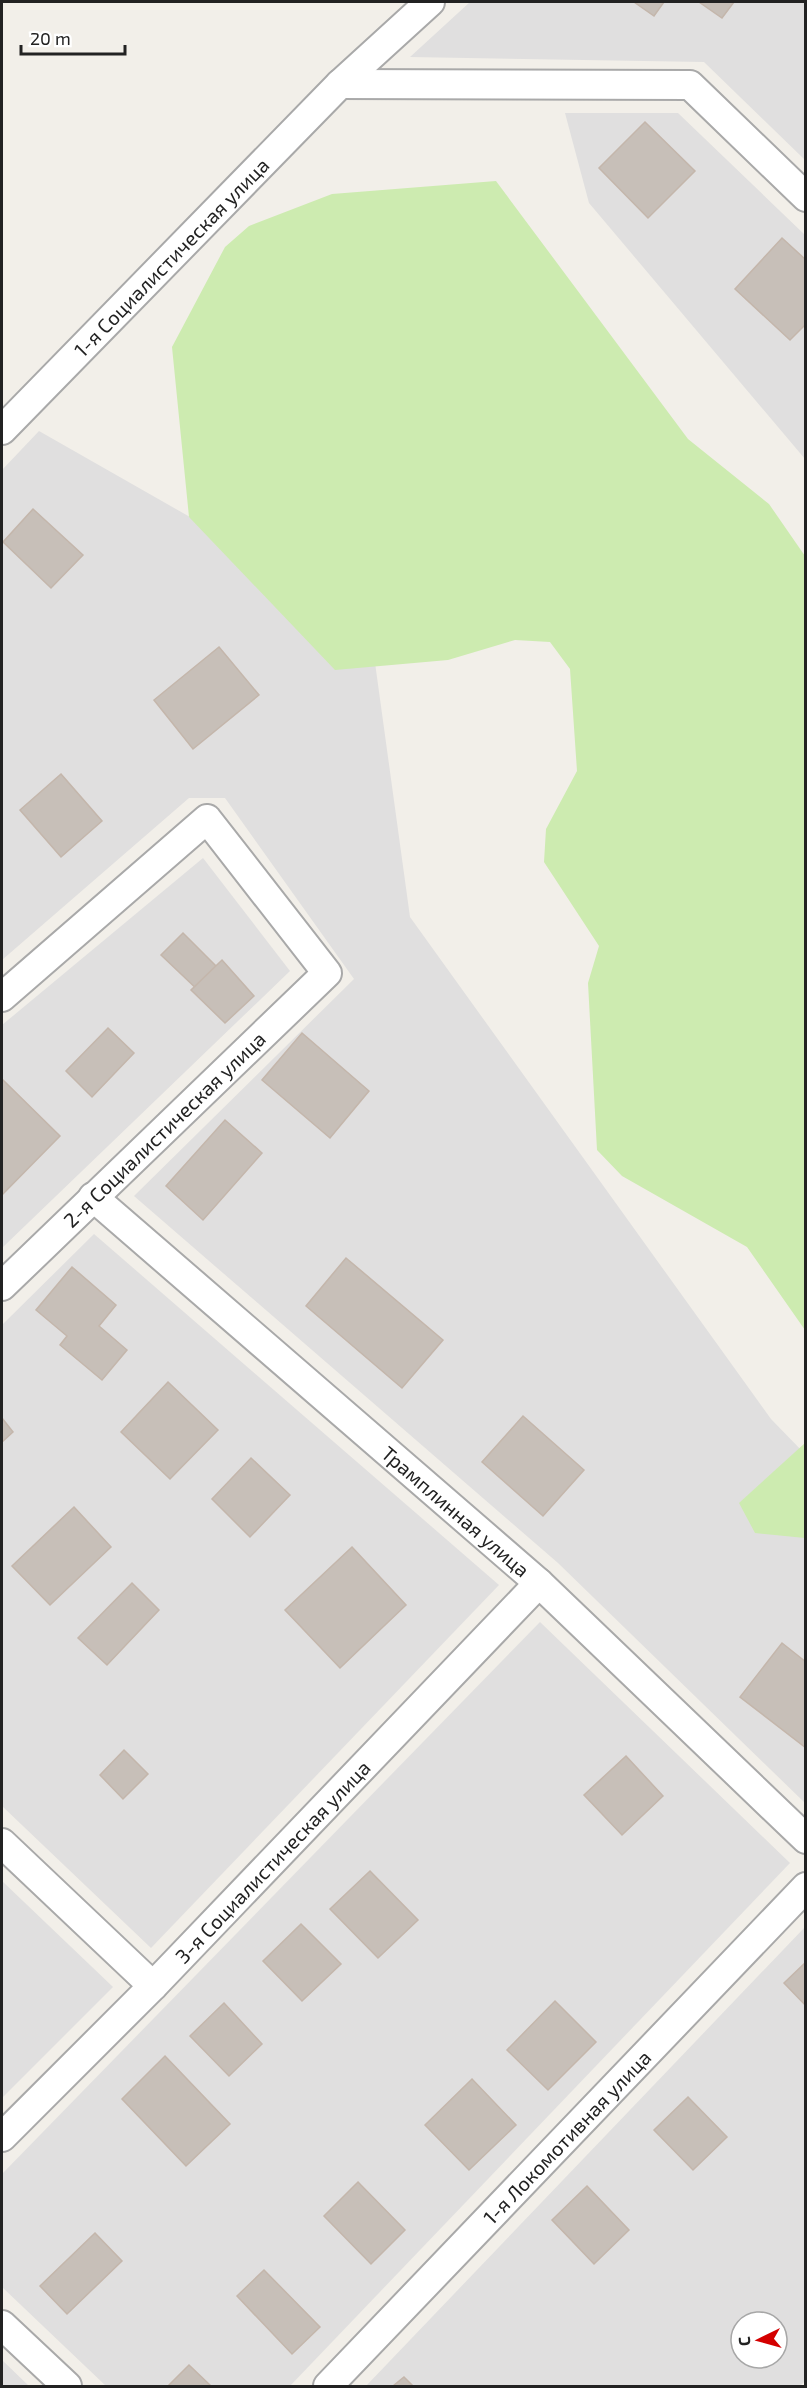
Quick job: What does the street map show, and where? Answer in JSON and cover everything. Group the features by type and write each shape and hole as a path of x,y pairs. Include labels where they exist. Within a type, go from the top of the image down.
{"street":[{"name":"1-я Социалистическая улица","path":"2,430 340,84 430,2"},
{"path":"340,84 690,85 806,197"},
{"name":"2-я Социалистическая улица","path":"2,997 207,819 327,973 2,1286"},
{"name":"Трамплинная улица","path":"93,1197 539,1583 806,1839"},
{"name":"3-я Социалистическая улица","path":"2,2137 153,1986 539,1583"},
{"path":"2,1843 153,1986"},
{"name":"1-я Локомотивная улица","path":"328,2386 806,1887"},
{"path":"2,2325 67,2386"}],"shaded area":[{"path":"470,2 805,2 805,160 704,62 410,57"},
{"path":"565,113 678,113 805,235 805,459 589,203"},
{"path":"39,431 369,619 410,917 771,1419 805,1454 805,1803 558,1563 134,1196 354,979 225,798 189,798 2,960 2,470"},
{"path":"203,858 290,971 2,1248 2,1025"},
{"path":"94,1234 499,1585 151,1948 2,1806 2,1325"},
{"path":"540,1622 790,1863 290,2386 106,2386 2,2287 2,2174"},
{"path":"2,1881 113,1987 2,2098"},
{"path":"805,1927 806,2380 800,2386 366,2386"},
{"path":"2,2360 29,2386 2,2386"}],"green space":[{"path":"496,181 688,439 769,504 805,556 805,1330 747,1247 622,1176 597,1150 588,983 599,946 544,862 546,829 577,771 570,669 550,642 515,640 448,660 335,670 189,517 172,347 225,247 249,226 332,194"},
{"path":"805,1443 805,1538 755,1533 739,1503"}],"building":[{"path":"634,2 664,2 654,16"},
{"path":"699,2 734,2 722,18"},
{"path":"645,122 695,171 648,218 599,168"},
{"path":"782,238 806,260 806,324 790,340 735,289"},
{"path":"33,509 83,555 51,588 3,542"},
{"path":"219,647 259,695 193,749 154,700"},
{"path":"61,774 102,821 61,857 20,810"},
{"path":"183,933 222,972 201,993 161,955"},
{"path":"222,960 254,996 225,1023 191,990"},
{"path":"108,1028 134,1053 92,1097 66,1071"},
{"path":"302,1033 369,1091 330,1138 262,1080"},
{"path":"2,1079 60,1136 2,1195"},
{"path":"225,1120 262,1153 203,1220 166,1186"},
{"path":"346,1258 443,1340 402,1388 306,1306"},
{"path":"72,1267 116,1305 99,1326 127,1350 102,1380 60,1345 67,1336 36,1310"},
{"path":"168,1382 218,1430 170,1479 121,1432"},
{"path":"523,1416 584,1470 543,1516 482,1462"},
{"path":"2,1418 13,1432 2,1442"},
{"path":"251,1458 290,1495 250,1537 212,1499"},
{"path":"74,1507 111,1547 50,1605 12,1566"},
{"path":"352,1547 406,1605 340,1668 285,1610"},
{"path":"132,1583 159,1610 107,1665 78,1638"},
{"path":"782,1643 806,1662 806,1748 740,1697"},
{"path":"124,1750 148,1774 123,1799 100,1775"},
{"path":"626,1756 663,1796 622,1835 584,1795"},
{"path":"370,1871 418,1920 378,1958 330,1909"},
{"path":"301,1924 341,1964 302,2001 263,1961"},
{"path":"806,1962 806,2006 784,1983"},
{"path":"555,2001 596,2042 548,2090 507,2050"},
{"path":"224,2003 262,2044 229,2076 190,2036"},
{"path":"165,2056 230,2124 186,2166 122,2099"},
{"path":"472,2079 516,2125 469,2170 425,2125"},
{"path":"688,2097 727,2137 693,2170 654,2130"},
{"path":"358,2182 405,2230 371,2264 324,2216"},
{"path":"587,2186 629,2230 594,2264 552,2220"},
{"path":"95,2233 122,2261 67,2314 40,2286"},
{"path":"264,2270 320,2327 292,2354 237,2296"},
{"path":"189,2365 211,2386 168,2386"},
{"path":"404,2377 413,2386 393,2386"}]}
